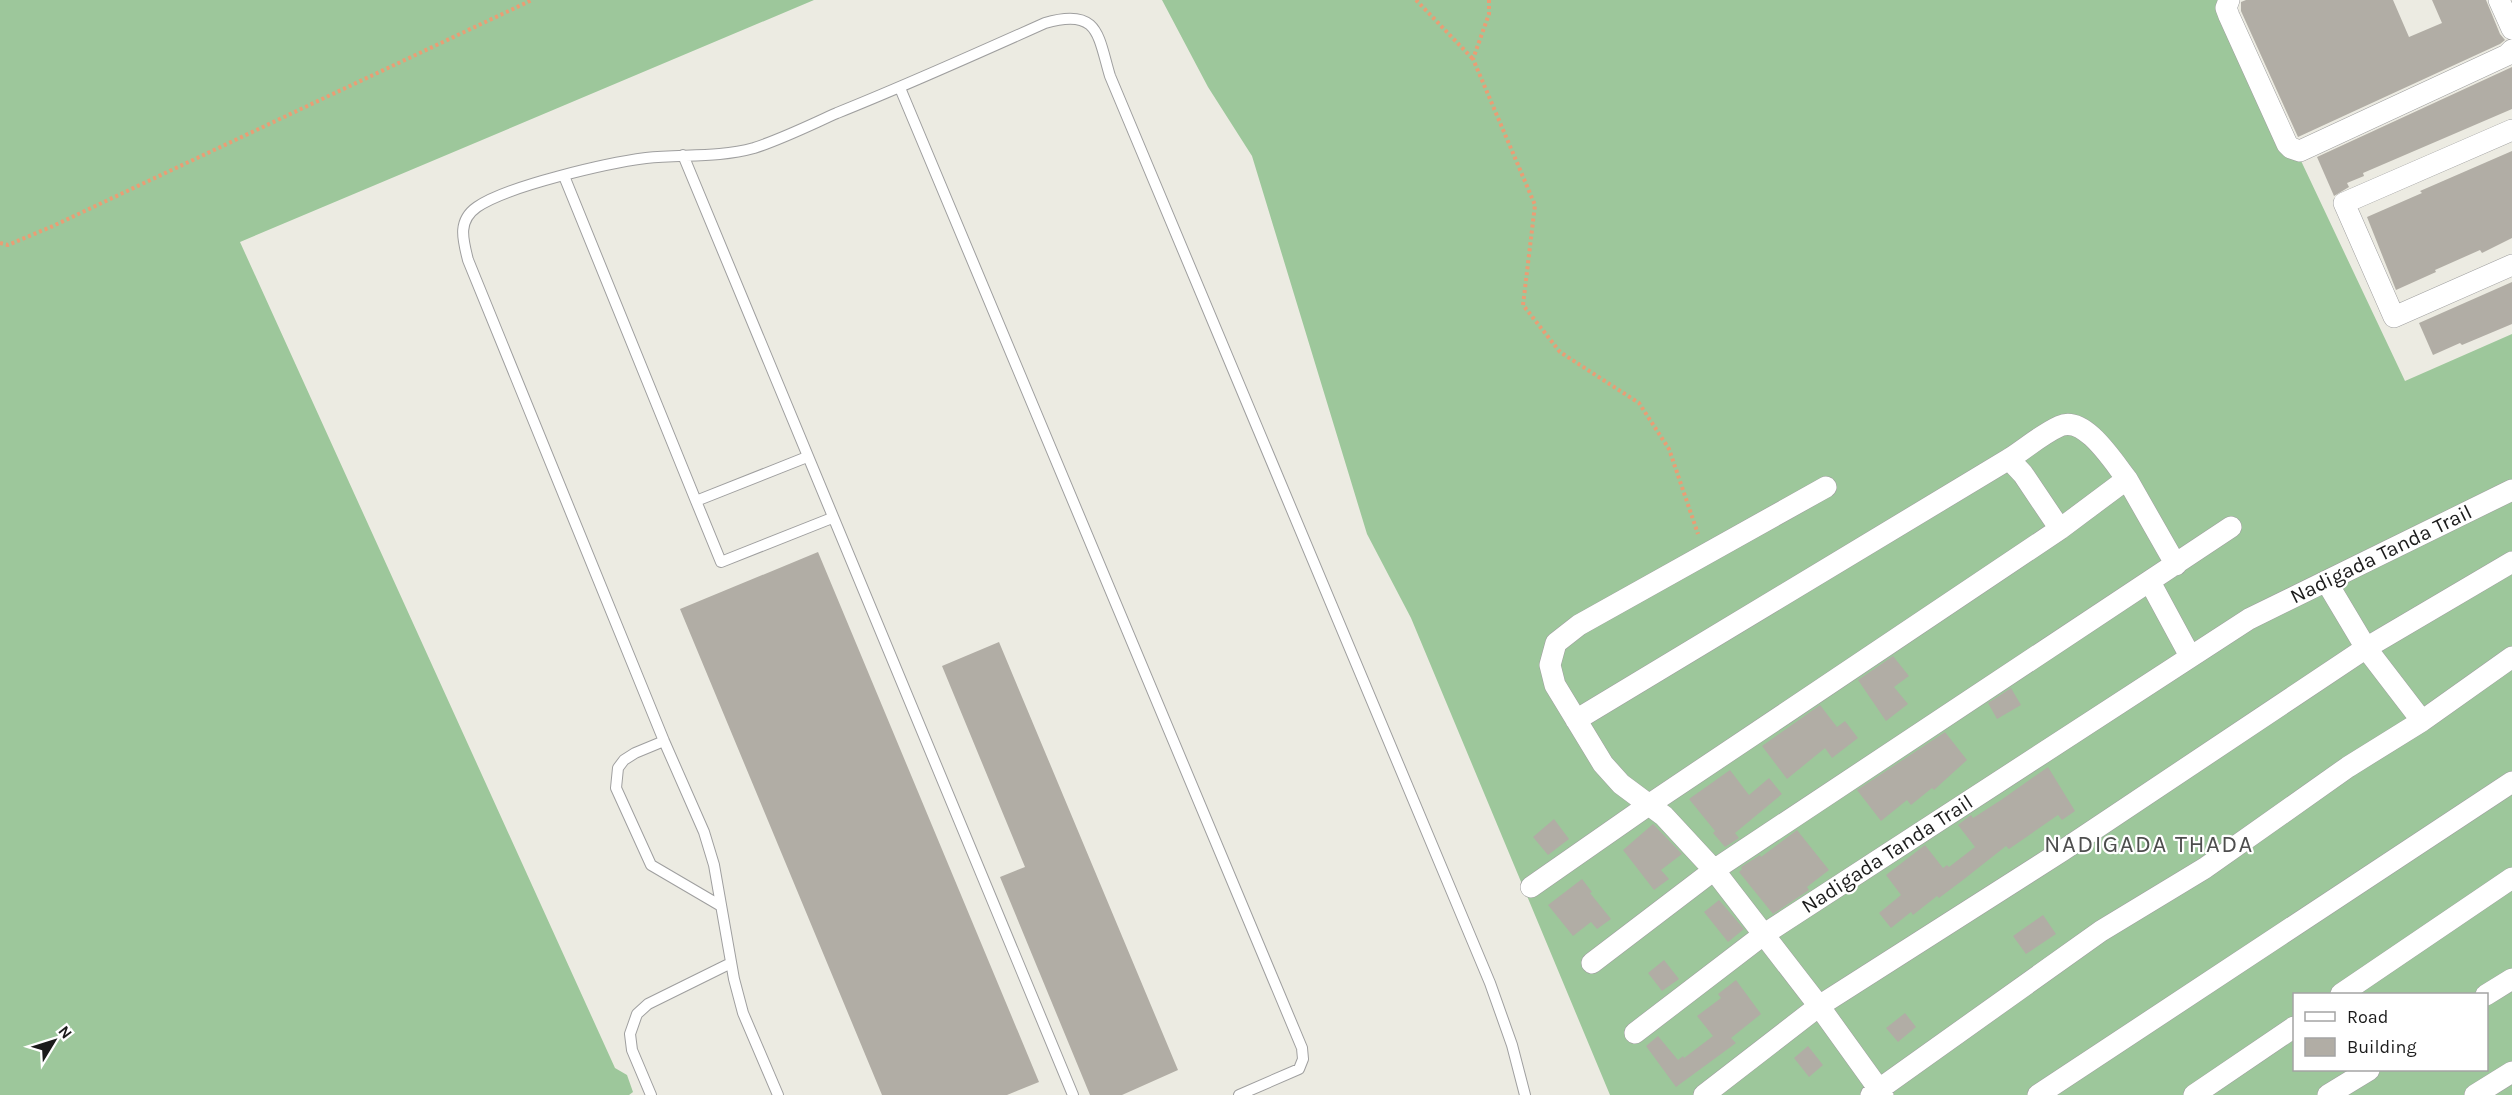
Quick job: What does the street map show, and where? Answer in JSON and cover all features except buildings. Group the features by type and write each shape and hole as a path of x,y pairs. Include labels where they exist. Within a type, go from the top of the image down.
{"street":[{"path":"2229,0 2226,8 2229,16 2287,144 2300,151 2507,55 2512,50"},
{"path":"2499,0 2511,20"},
{"path":"2512,130 2344,203 2394,317 2512,265"},
{"path":"1576,720 2062,425 2078,426 2091,435 2127,479 2176,565"},
{"path":"2008,459 2023,474 2060,529"},
{"path":"1531,887 1650,804 2060,529 2127,479"},
{"path":"1826,487 1579,625 1556,643 1550,665 1555,685 1603,764 1621,784 1650,804 1714,870 1819,1006 1878,1093 2101,931 2205,868 2348,767 2422,721 2512,657"},
{"name":"Nadigada Tanda Trail","path":"1635,1033 1763,935 2249,619 2512,490"},
{"path":"1592,963 1714,870 2231,527"},
{"path":"1704,1095 1819,1006 2062,851 2366,648 2512,562"},
{"path":"2326,581 2366,648 2422,721"},
{"path":"2150,582 2190,656"},
{"path":"2038,1095 2512,782"},
{"path":"2343,993 2512,878"},
{"path":"2488,994 2512,979"},
{"path":"2194,1095 2293,1028"},
{"path":"2328,1095 2367,1071"},
{"path":"2475,1095 2512,1072"}],"lane":[{"path":"778,1095 743,1013 731,963 714,865 704,832 664,741 468,260 464,245 463,224 476,208 522,188 564,176 644,158 723,154 756,147 1059,19 1084,21 1094,27 1100,36 1110,76 1490,983 1512,1046 1525,1095"},
{"path":"900,88 1302,1048 1303,1059 1299,1069 1239,1095"},
{"path":"683,155 1073,1095"},
{"path":"564,176 721,562 832,518"},
{"path":"696,501 807,457"},
{"path":"664,741 634,753 624,760 618,768 616,788 651,865 721,906"},
{"path":"651,1095 632,1050 630,1034 637,1014 648,1004 731,963"}],"path":[{"path":"0,243 8,244 53,226 532,0"},
{"path":"1416,0 1473,59 1536,205 1523,305 1560,352 1639,403 1669,449 1706,555"},
{"path":"1473,59 1489,14 1490,0"}],"green space":[{"path":"0,0 814,0 240,242 615,1068 627,1075 633,1092 629,1095 0,1095"},
{"path":"1162,0 2225,0 2405,381 2512,334 2512,1095 1610,1095 1411,618 1367,534 1252,156 1208,87"}],"district":[{"name":"NADIGADA THADA","path":"2149,844"}]}
